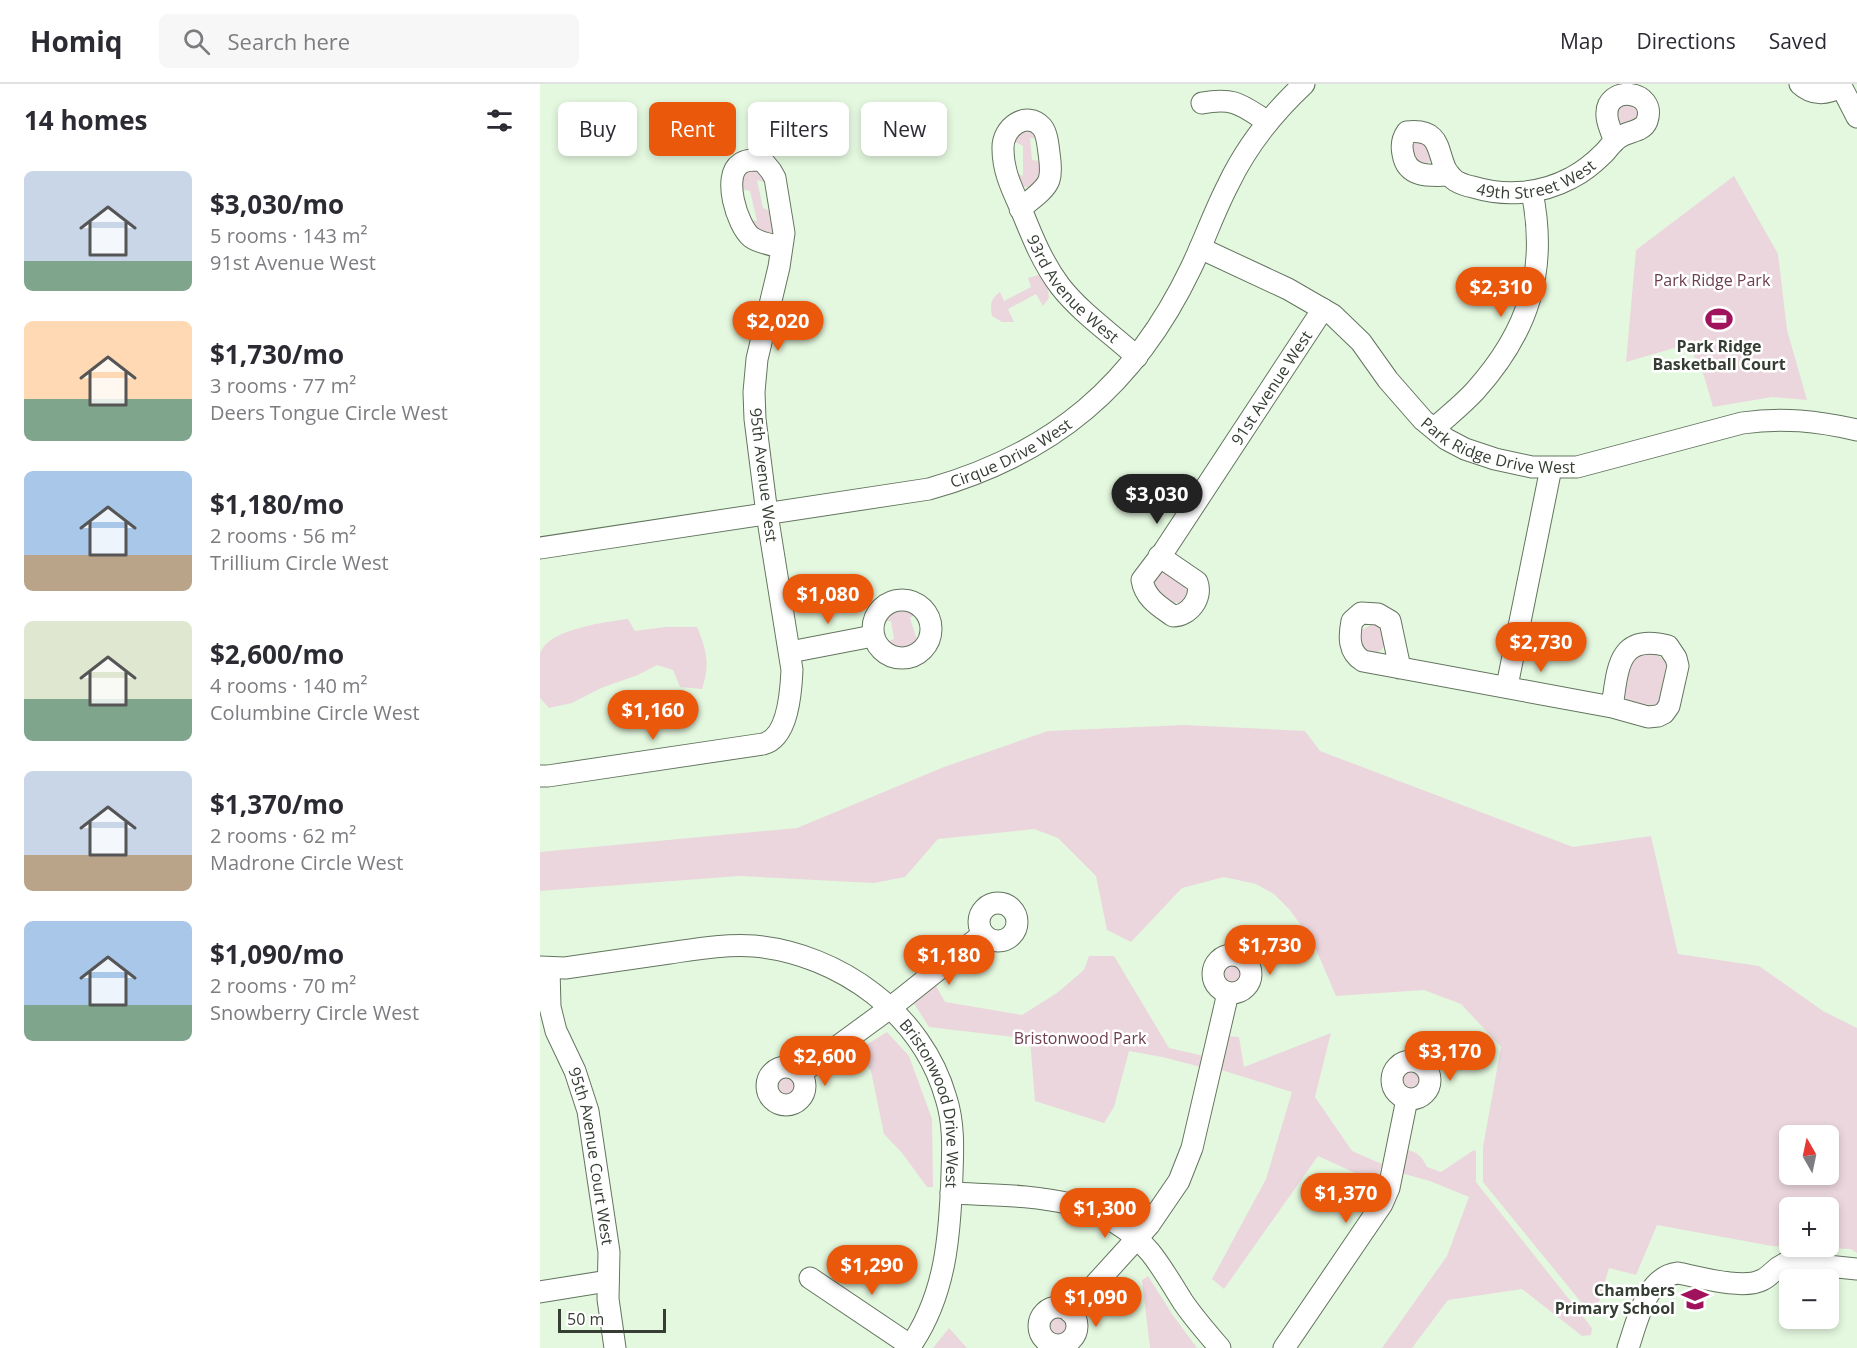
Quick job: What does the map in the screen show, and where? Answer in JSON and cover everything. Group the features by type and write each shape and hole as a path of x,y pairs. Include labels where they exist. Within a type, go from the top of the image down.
{"street":[{"name":"Cirque Drive West","path":"540,548 911,492 946,484 981,472 1054,434 1097,399 1137,357 1156,331 1200,248 1228,184 1246,153 1268,122 1304,84"},
{"path":"1800,84 1807,90 1820,93 1831,92 1840,85 1857,117"},
{"path":"1202,103 1216,101 1239,103 1268,122"},
{"name":"49th Street West","path":"1450,175 1456,181 1488,191 1510,194 1532,192 1552,187 1572,178 1590,166 1614,142"},
{"path":"1435,428 1475,391 1501,358 1531,298 1538,252 1537,218 1532,192"},
{"name":"93rd Avenue West","path":"1020,208 1038,252 1060,286 1073,301 1137,357"},
{"name":"95th Avenue West","path":"540,776 756,746 775,738 782,728 791,688 792,670 767,514 755,419 754,392 757,359 782,247"},
{"name":"Park Ridge Drive West","path":"1200,248 1288,289 1323,309 1345,325 1361,342 1406,402 1446,439 1475,452 1512,464 1551,468 1589,465 1742,423 1778,419 1815,421 1857,430"},
{"name":"91st Avenue West","path":"1159,556 1323,309"},
{"path":"1507,686 1551,468"},
{"path":"790,652 873,636"},
{"path":"1400,668 1428,675 1507,686 1612,707"},
{"path":"801,1073 890,1008 983,934"},
{"name":"Bristonwood Drive West","path":"545,968 565,968 716,946 754,946 791,953 826,965 860,984 890,1008 921,1043 942,1085 952,1130 948,1244 940,1282 922,1327 910,1347"},
{"name":"95th Avenue Court West","path":"545,968 550,1008 556,1031 579,1081 588,1112 609,1252 608,1299 615,1348"},
{"path":"1070,1312 1149,1225 1170,1196 1189,1156 1227,993"},
{"path":"1284,1348 1382,1204 1389,1188 1407,1099"},
{"path":"951,1193 1050,1199 1077,1205 1102,1215 1137,1238 1162,1267 1197,1320 1220,1348"},
{"path":"1628,1348 1645,1300 1652,1289 1670,1274 1751,1283 1763,1280 1779,1265 1789,1262 1857,1269"},
{"path":"810,1278 910,1347"},
{"path":"540,1292 608,1281"}],"green space":[{"path":"1625,101 1639,109 1637,121 1622,126 1619,124 1615,109"},
{"path":"1027,125 1043,139 1030,138 1032,160 1047,162 1048,170 1033,187 1021,185 1010,170 1023,176 1023,146 1009,138"},
{"path":"1415,141 1427,141 1432,160 1425,165 1416,165 1411,144"},
{"path":"758,167 771,184 757,180 763,208 777,214 774,237 765,239 741,218 757,221 750,191 737,188 739,173"},
{"name":"Park Ridge Park","path":"1734,176 1778,254 1787,330 1807,400 1772,397 1713,407 1704,376 1688,344 1626,362 1636,250"},
{"path":"1042,274 1047,282 1049,298 1043,306 1036,294 1008,309 1014,322 1002,322 992,316 991,303 994,297 1000,292 1004,301 1031,287 1028,278"},
{"path":"1159,571 1171,575 1185,587 1187,591 1182,603 1171,602 1152,588 1150,579"},
{"path":"896,605 912,607 919,611 910,618 916,637 924,638 924,641 909,652 898,653 882,644 894,639 891,621 879,621 883,614"},
{"path":"628,619 635,631 665,627 697,627 706,658 706,673 702,689 680,687 673,670 657,665 638,675 601,688 572,703 549,708 540,698 540,655 544,646 553,639 578,628"},
{"path":"1372,624 1380,626 1386,642 1377,652 1363,647 1361,631"},
{"path":"1645,652 1658,655 1666,663 1661,701 1656,707 1648,708 1631,704 1625,697 1624,686 1629,666 1636,655"},
{"path":"1184,725 1305,731 1320,751 1573,847 1651,836 1678,954 1759,966 1823,1011 1857,1028 1857,1253 1851,1249 1839,1249 1839,1197 1779,1197 1779,1246 1657,1225 1636,1275 1609,1268 1594,1318 1483,1182 1483,1147 1501,1047 1461,1004 1424,990 1336,996 1312,940 1289,909 1274,894 1256,884 1224,877 1182,888 1131,942 1107,930 1096,876 1058,838 1034,829 938,839 905,877 874,883 739,876 540,891 540,852 797,828 944,767 1048,731"},
{"name":"Bristonwood Park","path":"1089,956 1114,956 1169,1048 1204,1056 1201,1067 1129,1051 1114,1107 1104,1123 1035,1101 1030,1039 929,1027 913,1002 935,984 945,1002 1022,1015 1057,993 1084,970"},
{"path":"1231,963 1238,966 1241,973 1238,980 1231,983 1224,980 1221,973 1224,966"},
{"path":"887,1032 909,1056 932,1119 933,1187 927,1187 902,1153 884,1134 871,1071 858,1050"},
{"path":"1331,1033 1315,1097 1352,1151 1382,1164 1377,1183 1318,1156 1224,1289 1212,1279 1266,1179 1292,1092 1218,1069 1227,1036 1239,1037 1244,1067"},
{"path":"1411,1072 1418,1075 1421,1082 1418,1089 1411,1092 1404,1089 1401,1082 1404,1075"},
{"path":"786,1078 792,1080 794,1086 792,1092 786,1094 780,1092 778,1086 780,1080"},
{"path":"1407,1150 1419,1156 1427,1167 1441,1172 1474,1150 1476,1152 1476,1182 1592,1328 1591,1335 1582,1336 1522,1289 1448,1300 1412,1348 1382,1348 1447,1256 1469,1197 1430,1181 1401,1173"},
{"path":"1148,1276 1197,1348 1150,1348 1142,1280"},
{"path":"1058,1317 1065,1320 1068,1327 1065,1334 1058,1337 1051,1334 1048,1327 1051,1320"},
{"path":"949,1328 967,1348 933,1348"}],"place":[{"name":"Park Ridge Basketball Court","path":"1719,319"},
{"name":"Chambers Primary School","path":"1695,1299"}]}
